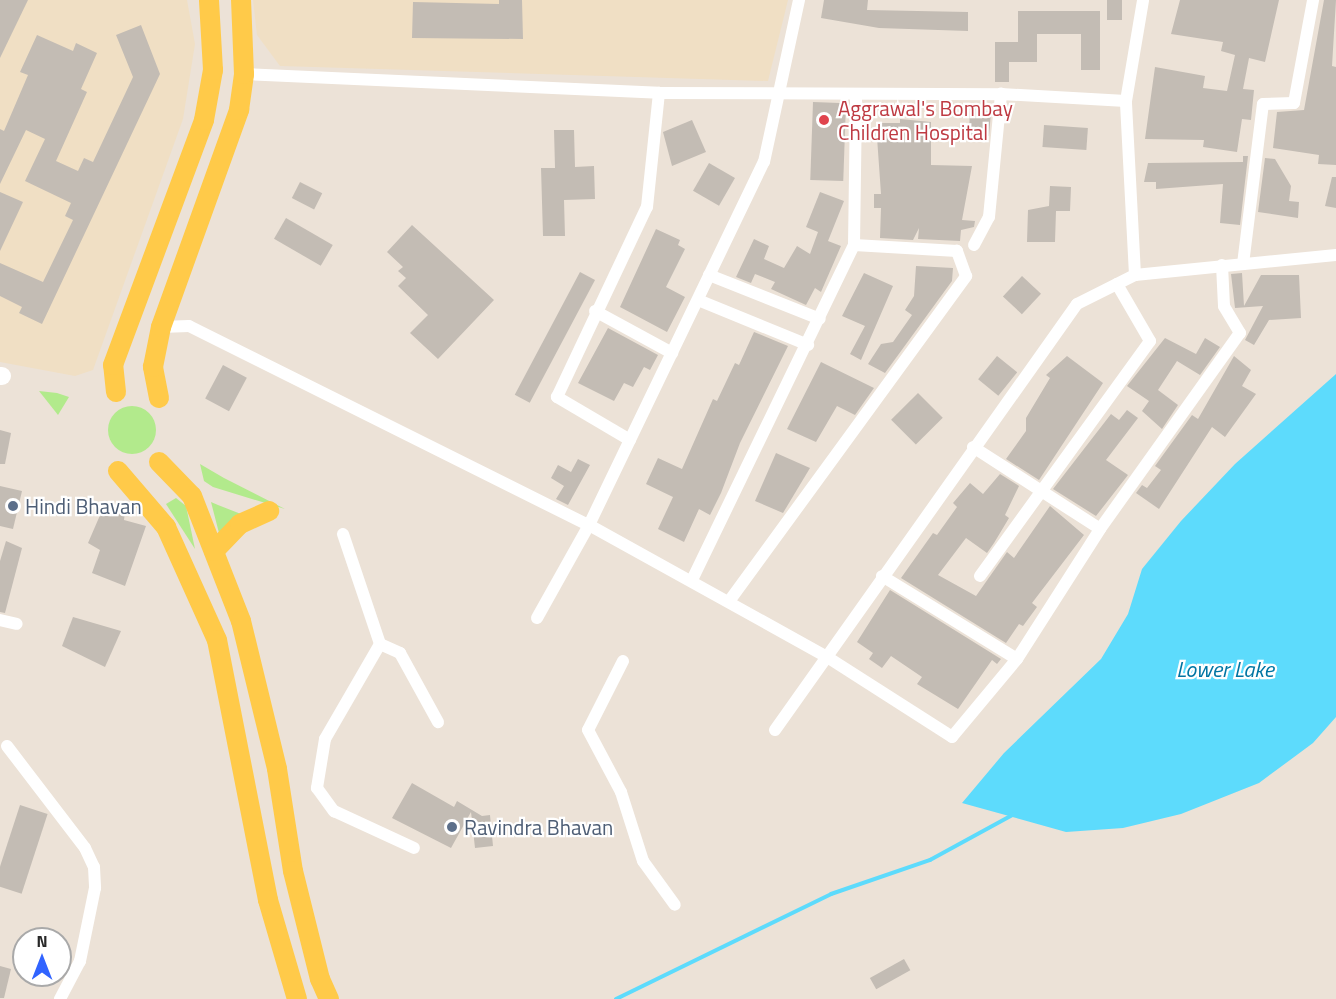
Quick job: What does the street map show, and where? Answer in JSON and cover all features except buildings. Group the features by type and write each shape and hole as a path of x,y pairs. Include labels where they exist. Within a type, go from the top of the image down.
{"main road":[{"path":"116,392 113,365 204,120 213,70 209,0"},
{"path":"159,398 153,367 161,327 232,137 244,74 241,0"},
{"path":"159,462 192,496 214,551 262,696 293,871 320,979 329,999"},
{"path":"118,471 166,528 217,640 268,900 297,999"},
{"path":"214,551 240,524 269,511"}],"street":[{"path":"537,618 589,525 764,162 799,0"},
{"path":"1135,275 1126,100 1143,0"},
{"path":"1243,264 1263,104 1294,103 1313,0"},
{"path":"244,74 659,93 780,96 1001,94 1126,100"},
{"path":"630,440 557,398 595,311 646,207 659,93"},
{"path":"974,245 989,217 1001,94"},
{"path":"692,580 808,345 854,246 856,96"},
{"path":"730,600 966,276 957,251 854,246"},
{"path":"775,730 824,655 1077,304 1135,275 1336,255"},
{"path":"161,327 189,327 589,525 730,600 824,655 952,737 1017,659 1100,530 1240,333 1224,306 1222,265"},
{"path":"709,275 820,320"},
{"path":"980,576 1150,341 1117,284"},
{"path":"698,300 808,345"},
{"path":"595,311 672,353"},
{"path":"973,447 1100,530"},
{"path":"343,534 380,644 326,739 317,788 334,811 414,848"},
{"path":"882,576 1017,659"},
{"path":"0,620 17,624"},
{"path":"380,644 400,652 438,722"},
{"path":"623,661 588,730 621,792 642,861 675,905"},
{"path":"7,746 85,848 94,867 95,888 80,961 60,999"}],"shaded area":[{"path":"0,0 187,0 195,44 183,119 93,370 75,376 0,362"},
{"path":"253,0 788,0 768,81 280,66 257,35"}],"green space":[{"path":"39,391 69,397 58,415"},
{"path":"127,406 137,406 152,416 156,430 155,439 146,450 137,454 127,454 112,444 108,435 108,425 118,410"},
{"path":"200,464 285,509 213,487 204,481"},
{"path":"176,498 186,506 195,549 166,504"},
{"path":"211,502 218,505 241,514 219,533"}],"water":[{"name":"Lower Lake","path":"1336,374 1336,717 1313,743 1259,783 1181,814 1123,828 1066,832 962,803 1004,753 1101,659 1128,614 1142,569 1181,521 1235,464"}],"waterway":[{"path":"616,999 831,894 930,860 1014,814"}],"place":[{"name":"Aggrawal's Bombay Children Hospital","path":"824,120"},
{"name":"Hindi Bhavan","path":"13,506"},
{"name":"Ravindra Bhavan","path":"452,827"}]}
